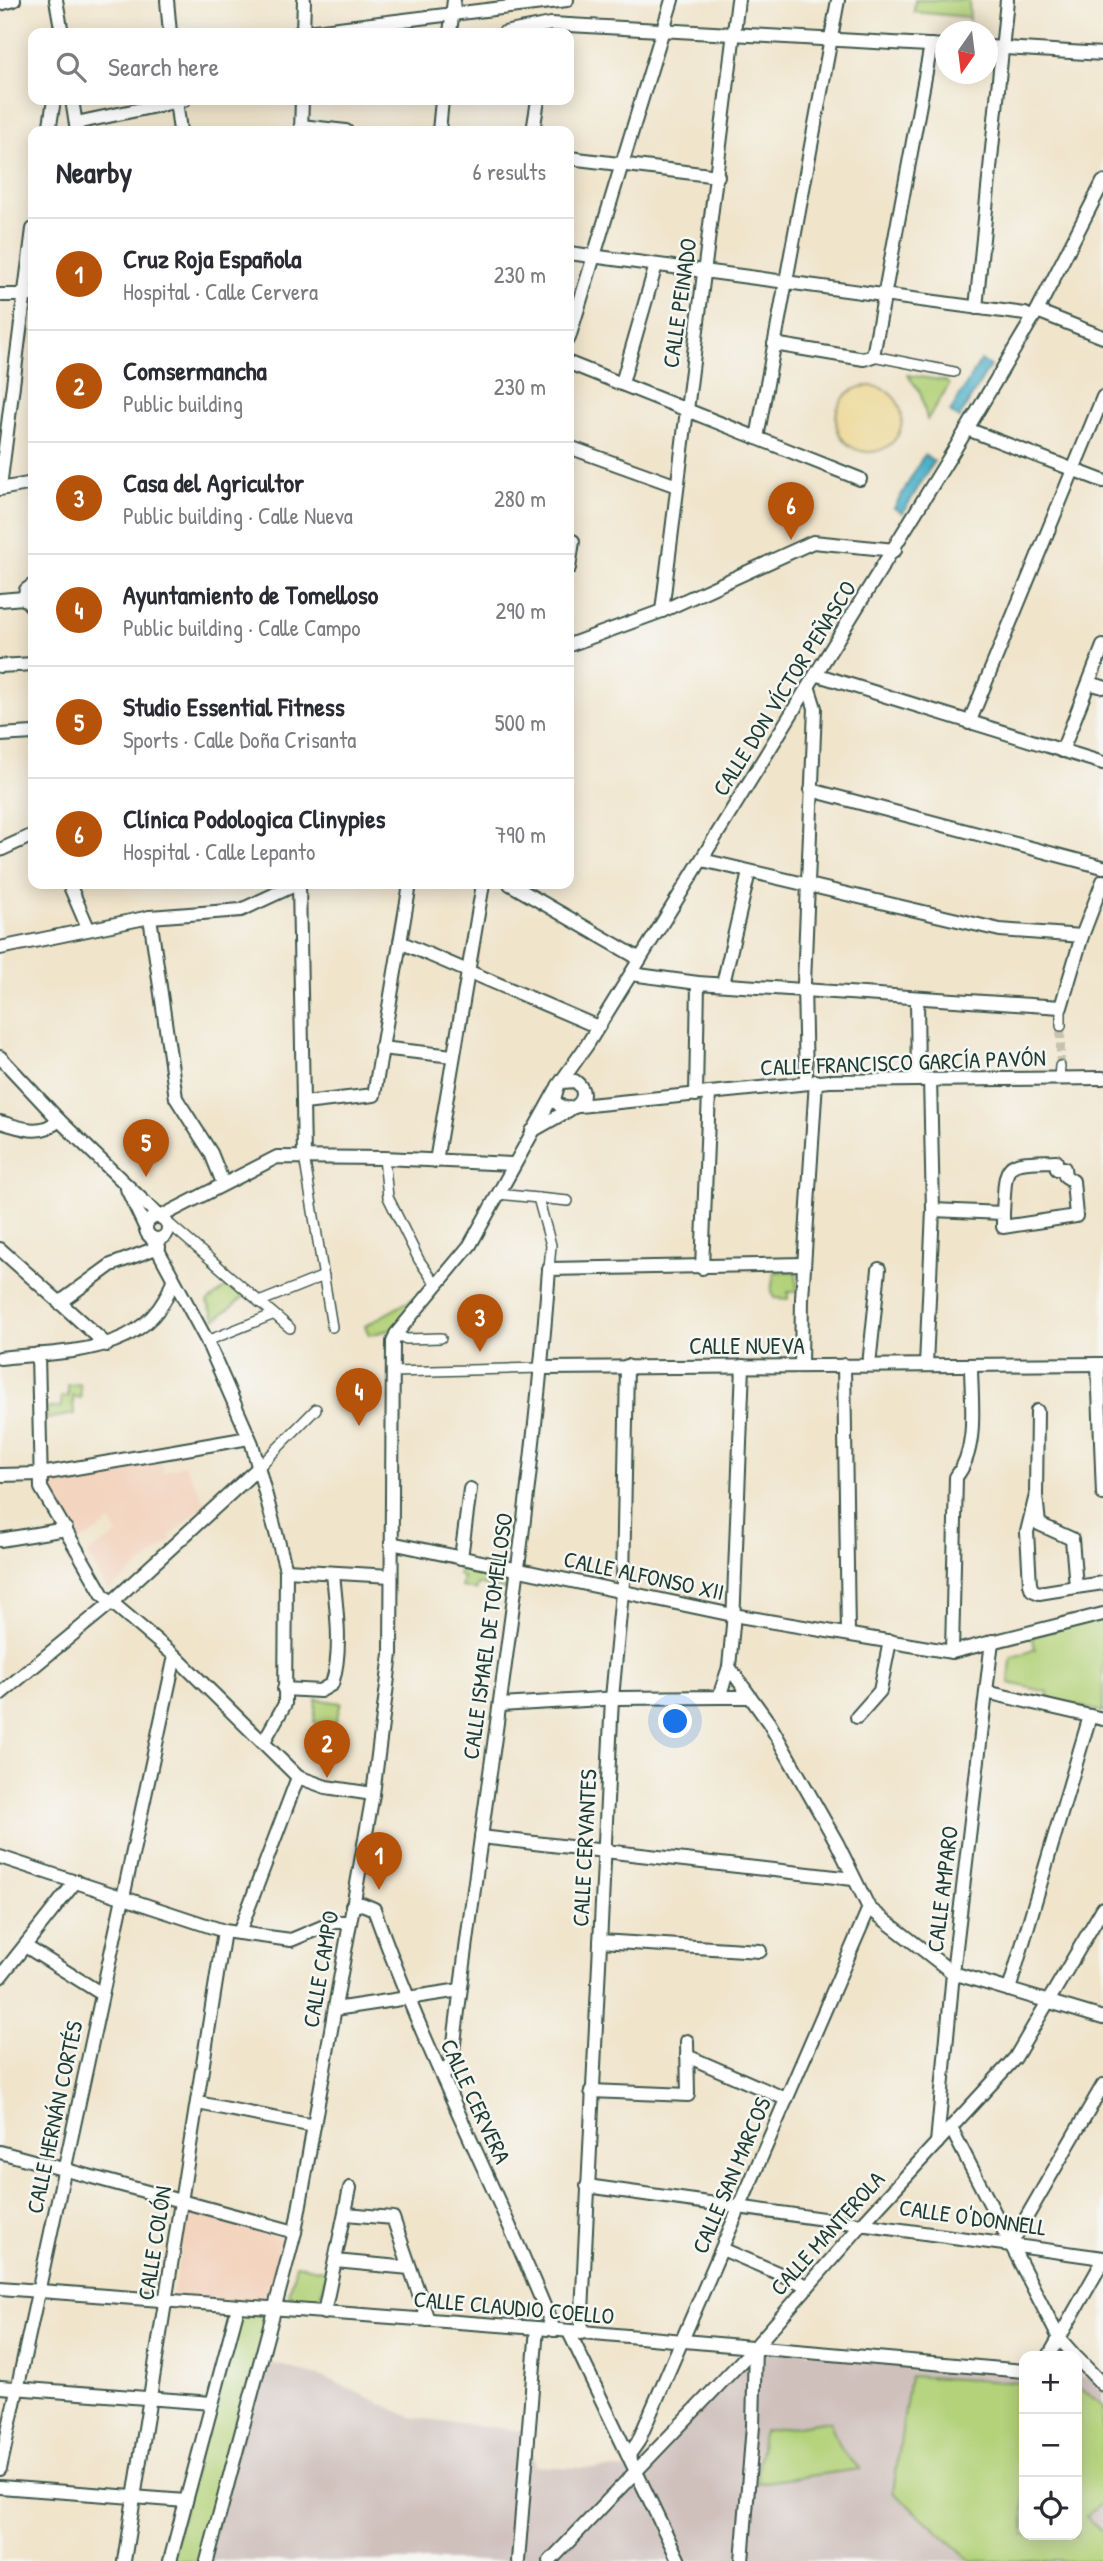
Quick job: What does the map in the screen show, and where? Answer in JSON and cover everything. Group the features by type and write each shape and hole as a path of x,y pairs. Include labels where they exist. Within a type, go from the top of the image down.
{"street":[{"path":"0,4 14,0"},
{"path":"56,0 61,28"},
{"path":"167,0 170,28"},
{"path":"302,28 304,0"},
{"path":"451,28 454,0"},
{"path":"344,28 560,0 550,28"},
{"path":"574,320 672,0"},
{"name":"CALLE PEINADO","path":"662,611 738,0"},
{"path":"757,438 838,0"},
{"path":"998,33 1007,0"},
{"path":"574,29 735,33 935,45"},
{"path":"873,356 931,45"},
{"path":"998,47 1103,54"},
{"path":"976,307 991,84"},
{"path":"50,126 53,105"},
{"path":"73,105 77,126"},
{"path":"81,126 160,105"},
{"path":"179,105 180,126"},
{"path":"301,126 302,105"},
{"path":"439,126 442,105"},
{"path":"534,126 537,105"},
{"path":"574,159 718,176"},
{"name":"CALLE DON VÍCTOR PEÑASCO","path":"396,1334 470,1245 512,1164 559,1086 818,675 1035,315 1103,182"},
{"path":"574,254 1035,315 1103,337"},
{"path":"622,383 656,265"},
{"path":"574,292 582,292"},
{"path":"0,295 28,295 0,488 28,484"},
{"path":"774,344 864,359 873,356 954,372"},
{"path":"574,364 860,479"},
{"path":"969,723 1103,397"},
{"path":"967,429 1103,481"},
{"path":"574,449 677,486"},
{"path":"574,643 662,611 813,542 895,550"},
{"path":"24,598 28,589"},
{"path":"0,600 24,598"},
{"path":"24,598 28,602"},
{"path":"1062,751 1103,646"},
{"path":"0,666 28,664"},
{"path":"818,675 1103,763"},
{"path":"1088,683 1103,687"},
{"path":"801,1365 811,1082 804,988 815,708 809,689"},
{"path":"0,735 28,733"},
{"path":"811,790 1103,867"},
{"path":"0,850 28,837"},
{"path":"702,860 807,886 852,893 1000,930 1082,936"},
{"path":"723,984 749,872"},
{"path":"1060,1026 1061,1007 1082,936 1103,881"},
{"path":"71,889 88,928"},
{"path":"0,948 88,928 150,918 241,910 287,889"},
{"path":"298,889 304,1156 332,1327"},
{"path":"304,1103 374,1095 409,889"},
{"path":"436,1161 482,889"},
{"path":"519,889 640,959"},
{"path":"150,918 176,1098 211,1153 223,1183"},
{"path":"400,942 598,1027"},
{"path":"631,974 698,983 1061,1007"},
{"path":"696,1095 698,983"},
{"path":"918,998 933,1210 926,1365"},
{"path":"381,1048 453,1056"},
{"path":"0,1057 59,1120 163,1219 290,1328"},
{"name":"CALLE FRANCISCO GARCÍA PAVÓN","path":"574,1108 811,1082 1059,1072 1103,1078"},
{"path":"532,1131 574,1108 583,1097 582,1088 575,1081 559,1086 556,1103 574,1108"},
{"path":"702,1268 709,1093"},
{"path":"0,1122 37,1132 48,1129 59,1120"},
{"path":"152,1238 150,1219 163,1219 266,1160 304,1156 512,1164"},
{"path":"384,1158 388,1198 419,1260 437,1286"},
{"path":"1056,1161 1057,1168 1065,1168 1065,1175 1073,1181 1076,1216 1003,1227 1003,1213 1006,1172 1010,1166 1018,1163 1056,1161"},
{"path":"122,1179 206,1341 249,1437 286,1570 285,1704 264,1741"},
{"path":"498,1194 568,1201"},
{"name":"CALLE ISMAEL DE TOMELLOSO","path":"443,2077 452,2060 518,1570 542,1368 551,1245 538,1198"},
{"path":"933,1210 1003,1213"},
{"path":"59,1303 152,1238 165,1235 163,1219"},
{"path":"0,1249 107,1345"},
{"path":"549,1269 804,1264"},
{"path":"869,1365 879,1269"},
{"path":"259,1302 324,1276"},
{"path":"0,1358 107,1345 124,1339 151,1318 164,1303 173,1280"},
{"path":"206,1341 272,1315"},
{"path":"392,1373 391,1351 396,1334 406,1339 441,1338"},
{"path":"38,1354 41,1488 103,1595 122,1607 175,1656 298,1777 326,1787 373,1794"},
{"path":"1100,1364 1103,1494"},
{"name":"CALLE NUEVA","path":"392,1373 628,1366 1100,1364"},
{"path":"844,1365 848,1633"},
{"path":"952,1652 956,1477 965,1465 970,1448 971,1365"},
{"name":"CALLE CERVANTES","path":"575,2332 587,2186 612,1698 622,1591 628,1366"},
{"path":"719,1697 729,1667 733,1615 743,1366"},
{"name":"CALLE CAMPO","path":"208,2561 295,2232 348,1922 373,1794 391,1654 392,1373"},
{"path":"0,1694 112,1602 257,1469 316,1409"},
{"path":"1037,1411 1035,1495 1039,1524 1072,1539 1076,1587"},
{"path":"0,1475 41,1474 249,1437"},
{"path":"461,1558 470,1489"},
{"path":"1035,1495 1027,1532 1032,1590 1039,1593 1103,1583"},
{"path":"0,1540 66,1529"},
{"name":"CALLE ALFONSO XII","path":"391,1543 733,1615 952,1652 1103,1614"},
{"path":"286,1570 391,1576"},
{"path":"284,1689 320,1691 332,1684 337,1622 333,1573"},
{"path":"857,1717 880,1691 890,1641"},
{"name":"CALLE AMPARO","path":"937,2143 953,1973 992,1641"},
{"name":"CALLE HERNÁN CORTÉS","path":"0,2469 175,1656"},
{"path":"729,1667 769,1723 837,1843 869,1908 953,1973 1103,2018"},
{"path":"986,1692 1096,1717 1009,1990"},
{"path":"500,1705 612,1698 750,1697"},
{"path":"239,1934 298,1777"},
{"path":"481,1837 853,1879"},
{"path":"0,1857 239,1934 291,1940 334,1922 348,1922"},
{"path":"0,1977 76,1881"},
{"name":"CALLE CERVERA","path":"352,1906 362,1904 374,1909 406,1998 554,2330"},
{"name":"CALLE SAN MARCOS","path":"628,2456 638,2442 682,2342 869,1908"},
{"name":"CALLE MANTEROLA","path":"550,2561 755,2347 863,2223 1016,2058 1103,1908"},
{"name":"CALLE COLÓN","path":"124,2561 224,1931"},
{"path":"600,1941 760,1951"},
{"path":"25,1946 102,1994"},
{"path":"335,2009 460,1990"},
{"path":"591,2091 688,2095 687,2041"},
{"path":"687,2056 786,2099"},
{"path":"1009,2244 1103,2085"},
{"path":"198,2103 314,2126"},
{"path":"951,2129 1059,2338 1071,2351"},
{"path":"0,2152 295,2232"},
{"name":"CALLE O'DONNELL","path":"587,2186 739,2205 1103,2259"},
{"path":"324,2313 350,2188"},
{"path":"345,2214 393,2218 428,2320"},
{"path":"722,2249 808,2286"},
{"path":"1052,2351 1103,2259"},
{"path":"335,2261 410,2267"},
{"name":"CALLE CLAUDIO COELLO","path":"0,2288 537,2328 1019,2371"},
{"path":"170,2561 238,2307"},
{"path":"518,2561 537,2328"},
{"path":"575,2332 628,2456 679,2561"},
{"path":"742,2561 753,2426 755,2347"},
{"path":"1082,2364 1099,2382"},
{"path":"1082,2377 1099,2382"},
{"path":"0,2387 212,2403"},
{"path":"0,2487 186,2501"}],"shaded area":[{"path":"159,1461 164,1472 184,1464 206,1504 170,1536 172,1540 108,1591 87,1554 118,1534 111,1522 80,1542 49,1488 48,1479"},
{"path":"187,2210 284,2238 267,2297 260,2304 173,2295"},
{"path":"755,2347 1019,2371 1019,2540 1082,2540 1082,2377 1095,2378 1103,2385 1103,2561 207,2561 262,2360 328,2379 411,2417 530,2432 535,2466 635,2470"}],"green space":[{"path":"915,0 969,0 970,21 967,17 914,12"},
{"path":"908,375 946,381 949,385 927,420 921,394"},
{"path":"796,1271 797,1292 788,1292 788,1299 774,1298 771,1292 774,1272"},
{"path":"231,1283 245,1296 216,1319 207,1302"},
{"path":"421,1294 393,1329 369,1335 365,1326"},
{"path":"80,1384 81,1398 73,1397 74,1414 46,1419 46,1409 61,1407 61,1397 68,1397 68,1385"},
{"path":"461,1563 509,1573 507,1590 477,1584 475,1590 461,1587 463,1577 458,1575"},
{"path":"1103,1616 1103,1712 1048,1700 1048,1692 1009,1683 1011,1658 1035,1649 1032,1634"},
{"path":"316,1699 341,1703 334,1727 314,1722"},
{"path":"296,2264 327,2271 320,2301 288,2299"},
{"path":"238,2307 275,2309 207,2561 170,2561"},
{"path":"910,2376 1019,2383 1019,2540 1082,2540 1082,2390 1103,2405 1103,2501 1086,2517 1103,2532 1103,2561 972,2561 893,2492"},
{"path":"830,2421 839,2447 860,2469 757,2483 763,2431"}],"sand":[{"path":"869,386 882,388 892,396 900,406 900,432 892,442 882,450 869,452 856,450 846,442 838,432 836,419 838,406 846,396 856,388"}],"water":[{"path":"981,360 990,366 959,418 950,412"},
{"path":"924,455 934,461 903,513 894,508"}],"tunnel":[{"path":"1060,1066 1061,1026"}],"place":[{"name":"Clínica Podologica Clinypies","path":"791,540"},
{"name":"Studio Essential Fitness","path":"146,1177"},
{"name":"Casa del Agricultor","path":"480,1352"},
{"name":"Ayuntamiento de Tomelloso","path":"359,1426"},
{"name":"Comsermancha","path":"327,1778"},
{"name":"Cruz Roja Española","path":"379,1890"}]}
